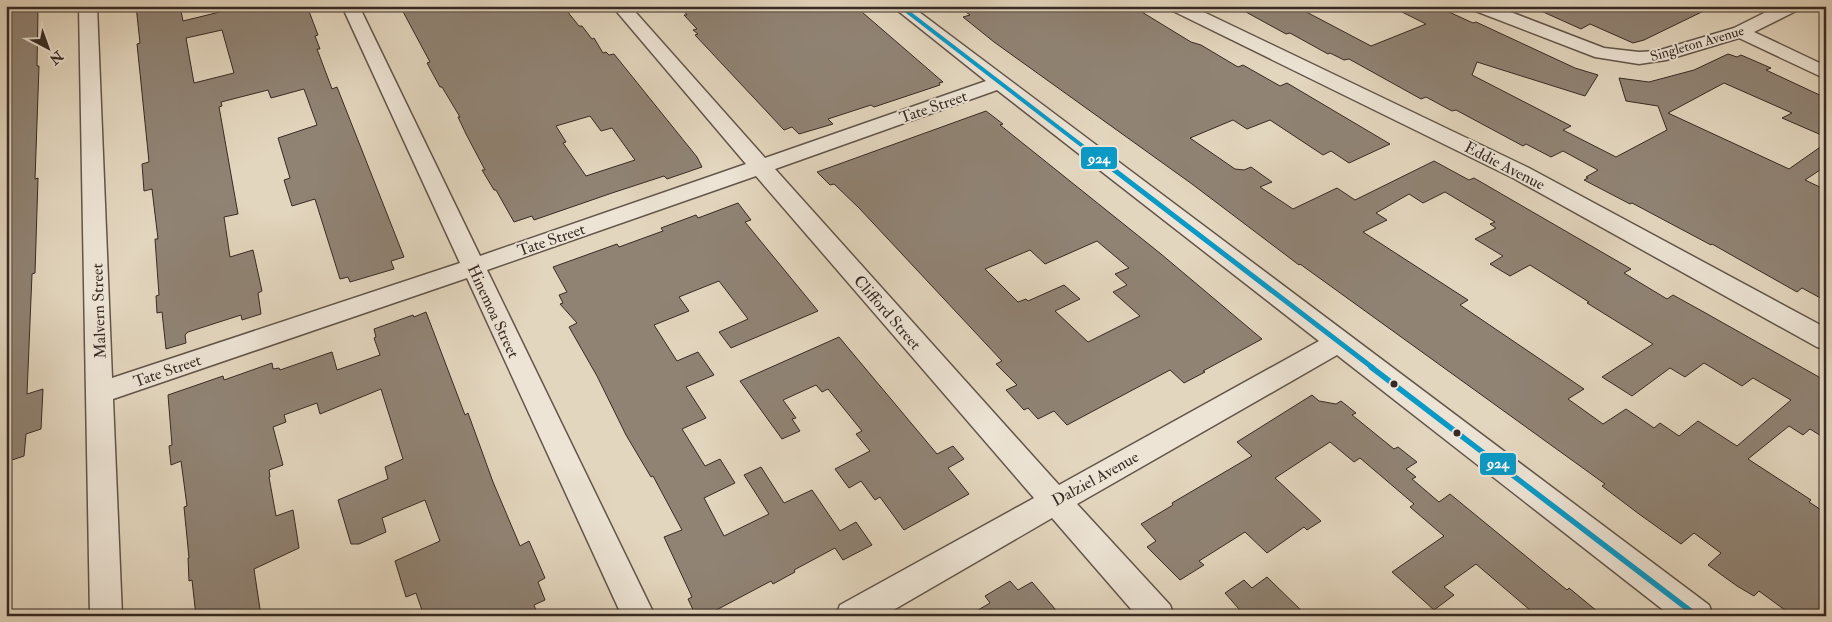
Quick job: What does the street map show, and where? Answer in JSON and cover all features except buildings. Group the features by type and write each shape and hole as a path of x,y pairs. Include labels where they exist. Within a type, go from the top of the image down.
{"street":[{"name":"Malvern Street","path":"88,6 106,616"},
{"name":"Hinemoa Street","path":"350,6 639,616"},
{"name":"Clifford Street","path":"620,6 1158,616"},
{"path":"900,6 1697,616"},
{"name":"Eddie Avenue","path":"1177,6 1521,173 1826,340"},
{"name":"Singleton Avenue","path":"1479,6 1593,50 1627,58 1659,56 1740,32 1792,6"},
{"path":"1740,32 1826,73"},
{"name":"Tate Street","path":"100,393 1000,83"},
{"name":"Dalziel Avenue","path":"852,616 1338,342"}],"transit line":[{"name":"924","path":"900,6 1697,616"}]}
